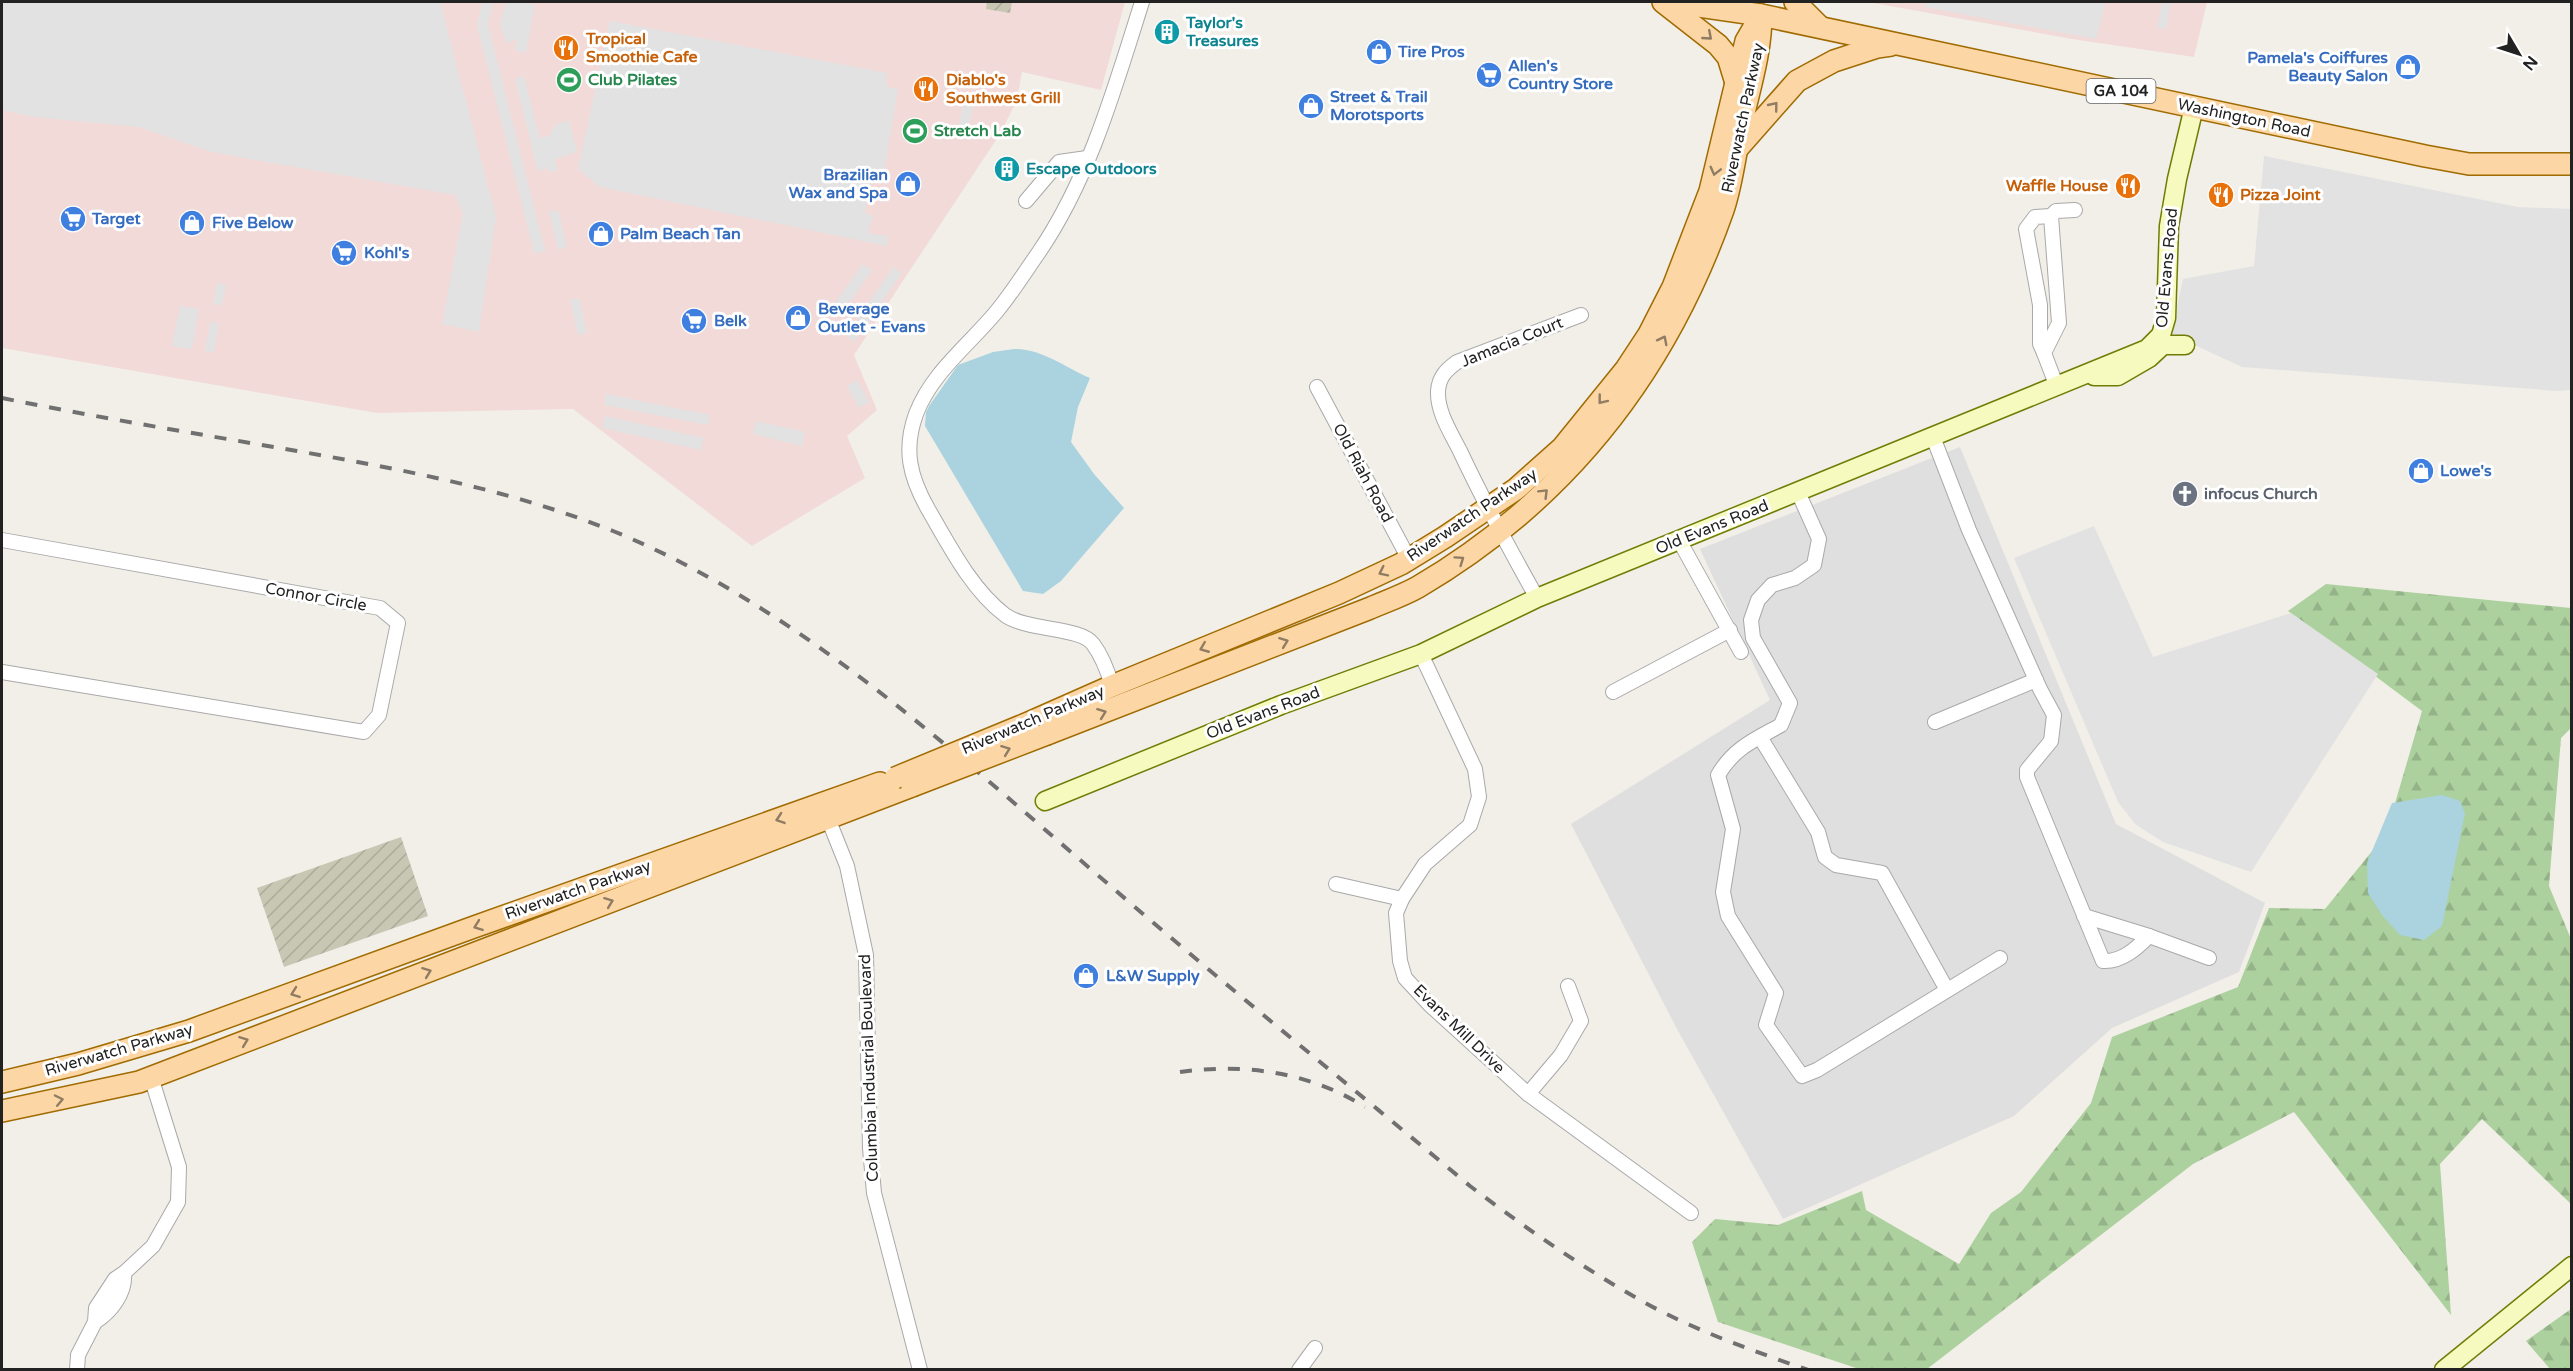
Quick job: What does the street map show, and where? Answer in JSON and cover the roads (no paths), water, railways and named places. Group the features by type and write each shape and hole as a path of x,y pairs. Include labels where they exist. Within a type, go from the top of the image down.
{"main road":[{"path":"1662,2 1718,45 1728,57 1736,83"},
{"name":"Washington Road","path":"1671,2 1762,8 1820,27 2318,135 2469,164 2566,162"},
{"path":"1795,2 1820,27"},
{"name":"Riverwatch Parkway","path":"903,782 1112,686 1339,593 1409,559 1515,489 1562,448 1626,369 1673,287 1710,191 1746,41 1762,8"},
{"name":"Riverwatch Parkway","path":"2,1111 139,1082 825,811 903,782 1047,734 1387,601 1415,588 1452,566 1500,531 1539,498 1622,408 1640,382 1701,266 1723,209 1761,43 1762,8"},
{"path":"1736,150 1797,81 1834,61 1877,47 1900,44"},
{"name":"Riverwatch Parkway","path":"2,1082 78,1064 189,1031 486,923 825,811"}],"street":[{"path":"1112,686 1093,643 1084,636 1023,624 992,604 948,544 926,504 910,469 910,443 915,416 926,392 997,311 1040,250 1076,186 1111,102 1142,2"},
{"name":"Old Evans Road","path":"1045,801 1281,705 1421,654 1537,598 2086,376 2147,349 2161,335 2166,318 2169,226 2177,179 2194,107"},
{"path":"1026,201 1059,162 1087,158"},
{"path":"2057,387 2040,344 2040,305 2026,229 2035,217 2051,216 2056,211 2075,210"},
{"path":"2044,353 2059,323 2051,216"},
{"name":"Jamacia Court","path":"1537,598 1487,509 1442,412 1438,400 1440,379 1447,369 1470,356 1581,315"},
{"path":"2086,376 2118,376 2149,358 2163,345 2185,345"},
{"name":"Old Riah Road","path":"1317,387 1409,559"},
{"path":"1933,437 1969,530 2054,715 2051,741 2027,770 2027,777 2103,961 2111,961 2134,951 2149,936"},
{"path":"1798,492 1819,539 1814,565 1795,578 1772,585 1758,600 1751,620 1753,638 1790,703 1781,725 1738,749 1726,762 1718,776 1733,830 1723,892 1728,916 1776,993 1766,1025 1802,1076 1817,1070 2000,958"},
{"name":"Connor Circle","path":"2,540 380,609 398,623 379,715 364,732 2,672"},
{"path":"1679,540 1742,652"},
{"path":"1614,692 1730,630"},
{"name":"Evans Mill Drive","path":"1421,654 1475,769 1479,797 1470,825 1425,864 1402,899 1396,913 1400,961 1406,978 1430,1005 1528,1094 1691,1213"},
{"path":"1935,722 2036,680"},
{"path":"1760,737 1818,832 1825,857 1836,865 1882,873 1947,990"},
{"name":"Columbia Industrial Boulevard","path":"825,811 847,866 858,908 866,955 873,1193 920,1370"},
{"path":"1336,884 1402,899"},
{"path":"2084,916 2210,958"},
{"path":"1528,1094 1562,1055 1581,1021 1568,986"},
{"path":"77,1370 78,1355 95,1322 96,1308 115,1279 153,1245 178,1202 179,1167 151,1077"},
{"path":"2444,1370 2571,1266"},
{"path":"1299,1370 1315,1348"}],"water":[{"path":"1014,349 1044,355 1090,378 1078,407 1071,442 1094,474 1124,508 1061,581 1043,594 1023,591 925,426 929,406 958,365 993,352"},
{"path":"2442,795 2460,801 2465,813 2442,926 2424,940 2400,935 2382,915 2368,893 2367,863 2392,803"}],"railway":[{"path":"2,398 337,458 457,483 575,517 613,531 681,563 747,600 811,642 873,687 992,784 1242,998 1470,1186 1511,1216 1596,1274 1660,1311 1722,1339 1808,1370"},
{"path":"1180,1072 1228,1069 1276,1073 1322,1086 1365,1107"}],"place":[{"name":"Taylor's Treasures","path":"1167,32"},
{"name":"Tropical Smoothie Cafe","path":"566,48"},
{"name":"Tire Pros","path":"1379,52"},
{"name":"Pamela's Coiffures Beauty Salon","path":"2408,67"},
{"name":"Allen's Country Store","path":"1489,75"},
{"name":"Club Pilates","path":"569,80"},
{"name":"Diablo's Southwest Grill","path":"926,89"},
{"name":"Street & Trail Morotsports","path":"1311,106"},
{"name":"Stretch Lab","path":"915,131"},
{"name":"Escape Outdoors","path":"1007,169"},
{"name":"Brazilian Wax and Spa","path":"908,184"},
{"name":"Waffle House","path":"2128,186"},
{"name":"Pizza Joint","path":"2221,195"},
{"name":"Target","path":"73,219"},
{"name":"Five Below","path":"192,223"},
{"name":"Palm Beach Tan","path":"601,234"},
{"name":"Kohl's","path":"344,253"},
{"name":"Beverage Outlet - Evans","path":"798,318"},
{"name":"Belk","path":"694,321"},
{"name":"Lowe's","path":"2421,471"},
{"name":"infocus Church","path":"2185,494"},
{"name":"L&W Supply","path":"1086,976"}]}
